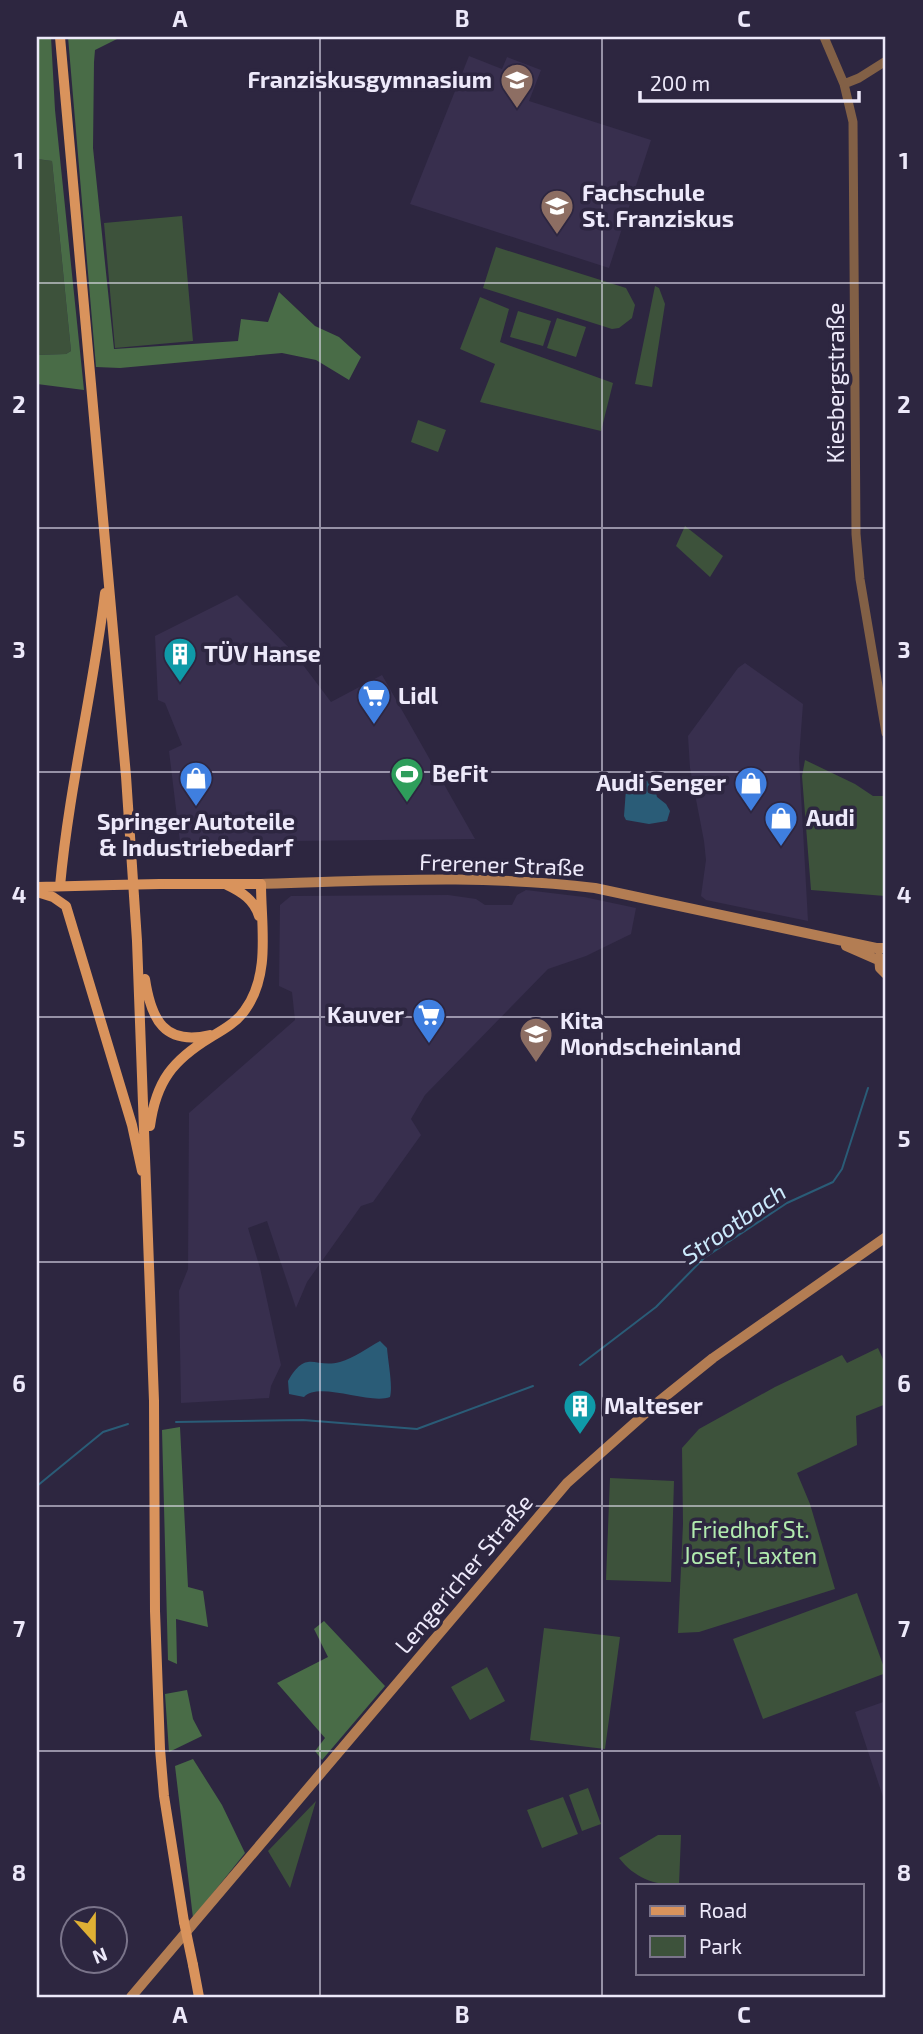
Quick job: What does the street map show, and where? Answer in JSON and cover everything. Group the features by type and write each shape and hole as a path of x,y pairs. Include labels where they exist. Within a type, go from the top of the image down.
{"main road":[{"path":"60,37 108,569 137,941 154,1401 155,1611 160,1749 164,1796 184,1922 200,1997"},
{"path":"60,886 67,824 97,661 108,569"},
{"name":"Frerener Straße","path":"261,884 497,879 549,881 604,889 876,948 886,947"},
{"path":"225,884 242,892 251,901 257,908 262,923"},
{"path":"37,887 261,884 262,967 253,995 245,1012 182,1056 161,1083 152,1115 147,1157"},
{"path":"76,886 69,895 66,906 132,1125 148,1205"},
{"path":"37,892 53,897 66,906"},
{"name":"Frerener Straße","path":"820,935 878,960"},
{"path":"137,941 148,1003 155,1019 164,1029 184,1038 216,1034"},
{"path":"886,947 878,960 880,968 886,974"},
{"name":"Lengericher Straße","path":"131,1997 567,1483 657,1403 713,1358 886,1237"}],"street":[{"name":"Kiesbergstraße","path":"824,37 844,84 852,115 858,552 886,733"},
{"path":"844,84 886,61"}],"shaded area":[{"path":"469,56 502,69 507,57 541,70 529,101 651,140 609,268 410,204"},
{"path":"237,595 294,653 331,702 382,675 475,839 288,841 181,850 169,751 182,745 165,703 158,700 155,636"},
{"name":"Audi Senger","path":"745,663 803,704 799,758 808,921 706,900 701,896 706,860 690,768 688,736 738,668"},
{"path":"526,890 584,897 636,908 631,934 586,956 548,969 425,1095 411,1119 421,1135 373,1202 361,1206 307,1282 296,1308 267,1221 248,1228 260,1268 281,1365 271,1386 269,1398 181,1403 179,1291 188,1269 189,1113 295,1020 292,992 279,986 280,905 291,896 448,895 476,899 485,905 512,905 517,895"},
{"path":"886,1701 885,1926 884,1800 855,1712"}],"green space":[{"path":"37,37 51,37 55,110 84,390 37,384 37,355 66,354 71,351 52,161 37,159"},
{"path":"68,37 121,37 95,50 94,62 93,148 114,349 238,341 241,319 268,322 279,292 315,326 339,337 361,357 349,380 316,360 282,353 120,368 96,367"},
{"path":"37,159 52,161 71,351 66,354 37,355"},
{"path":"182,216 193,341 115,348 104,223"},
{"path":"496,247 626,288 635,305 632,318 619,328 612,329 483,288"},
{"path":"655,286 659,288 665,304 652,387 635,384"},
{"path":"480,297 509,309 500,342 613,383 601,431 480,402 495,364 460,349"},
{"path":"518,311 551,321 543,346 510,337"},
{"path":"557,318 586,327 576,357 547,348"},
{"path":"418,420 446,430 438,452 411,442"},
{"path":"685,526 723,556 710,577 676,546"},
{"path":"805,760 855,784 873,796 886,796 883,839 885,896 811,890 802,776"},
{"name":"Friedhof St. Josef, Laxten","path":"878,1348 886,1366 886,1404 856,1416 857,1445 797,1473 810,1504 835,1589 699,1632 678,1633 683,1524 682,1448 699,1429 775,1387 842,1355 847,1363"},
{"path":"180,1427 188,1587 203,1591 208,1627 176,1619 177,1664 168,1660 162,1430"},
{"path":"610,1478 674,1481 671,1582 606,1580"},
{"path":"857,1593 886,1673 763,1719 733,1639"},
{"path":"324,1621 385,1686 322,1760 315,1751 325,1738 277,1683 328,1657 314,1629"},
{"path":"544,1628 620,1637 605,1749 530,1740"},
{"path":"487,1667 505,1701 470,1720 451,1687"},
{"path":"187,1690 193,1719 202,1736 169,1752 165,1694"},
{"path":"193,1759 222,1805 245,1853 193,1918 175,1766"},
{"path":"588,1788 601,1824 582,1831 569,1795"},
{"path":"563,1797 578,1834 542,1848 527,1810"},
{"path":"316,1801 290,1888 268,1851"},
{"path":"658,1835 681,1835 679,1884 661,1884 645,1879 631,1871 619,1858"}],"water":[{"path":"653,781 657,797 670,811 667,821 649,824 626,820 626,789"},
{"path":"380,1341 387,1348 390,1397 381,1399 321,1391 304,1397 289,1394 288,1381 300,1365 306,1362 340,1362"}],"waterway":[{"name":"Strootbach","path":"580,1365 656,1307 704,1258 787,1203 833,1182 842,1169 868,1088"},
{"name":"Strootbach","path":"176,1422 303,1420 417,1429 533,1386"},
{"name":"Strootbach","path":"37,1486 103,1432 128,1424"}],"place":[{"name":"Franziskusgymnasium","path":"517,110"},
{"name":"Fachschule St. Franziskus","path":"557,236"},
{"name":"TÜV Hanse","path":"180,684"},
{"name":"Lidl","path":"374,726"},
{"name":"BeFit","path":"407,804"},
{"name":"Springer Autoteile & Industriebedarf","path":"196,808"},
{"name":"Audi Senger","path":"751,813"},
{"name":"Audi","path":"781,848"},
{"name":"Kauver","path":"429,1045"},
{"name":"Kita Mondscheinland","path":"536,1064"},
{"name":"Malteser","path":"580,1436"}]}
